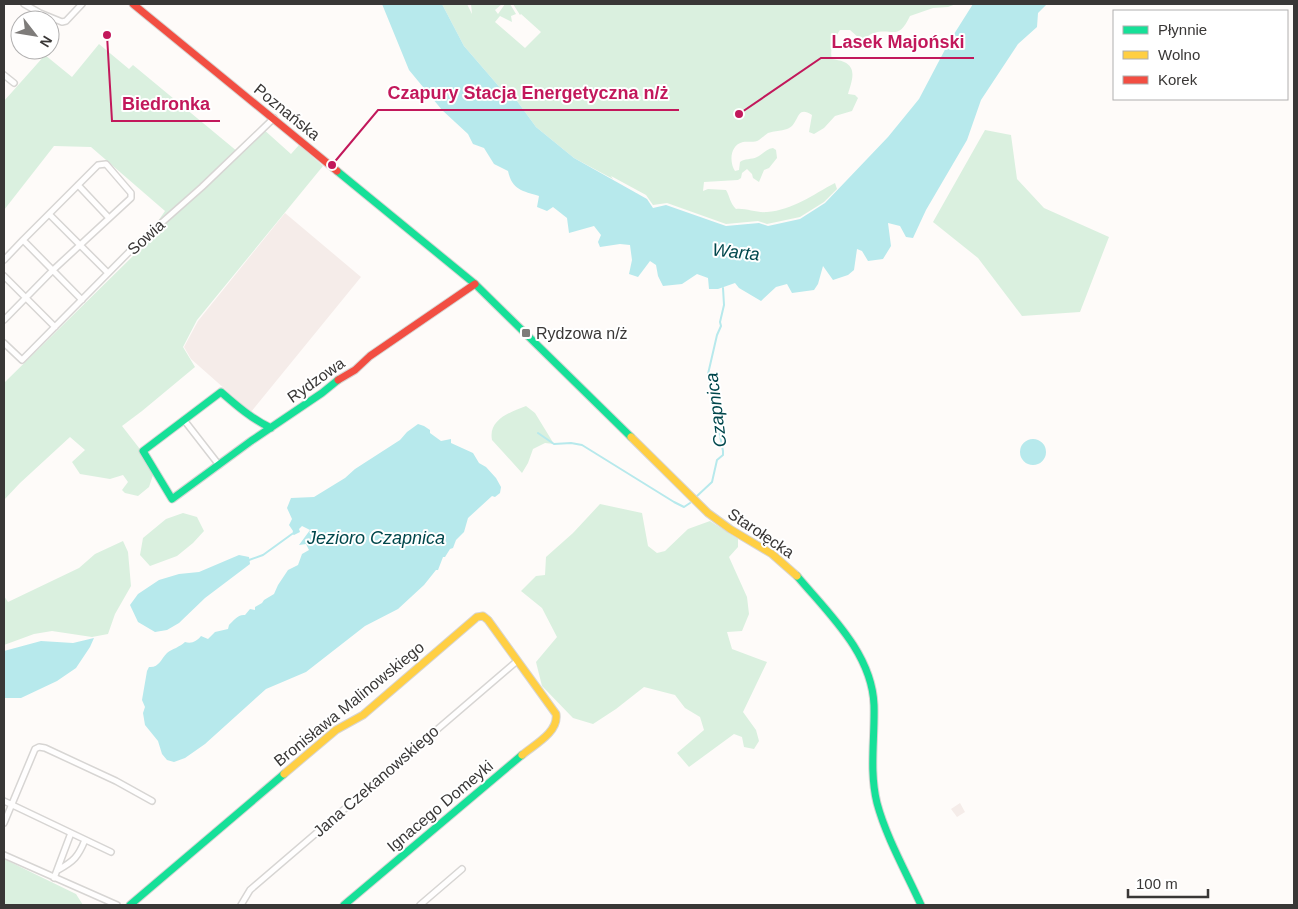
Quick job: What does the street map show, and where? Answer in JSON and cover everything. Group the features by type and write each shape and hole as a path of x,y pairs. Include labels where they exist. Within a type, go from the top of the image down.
{"street":[{"path":"24,4 62,22 66,21 82,4"},
{"name":"Poznańska","path":"133,4 473,282"},
{"path":"4,75 14,83"},
{"name":"Sowia","path":"4,343 22,360 133,248 202,187 274,118"},
{"path":"4,260 98,165 106,164 131,193 131,198 53,270 4,320"},
{"path":"78,185 109,218"},
{"path":"49,214 108,273"},
{"path":"23,240 82,300"},
{"path":"4,276 55,327"},
{"name":"Rydzowa","path":"184,420 143,451 172,498 217,462 267,427 322,393 337,380 355,370 370,356 473,282"},
{"name":"Starołęcka","path":"473,282 708,513 730,529 772,554 794,572 851,641 867,672 873,696 873,772 879,811 921,905"},
{"path":"217,462 184,420 221,392 243,411 267,427"},
{"name":"Bronisława Malinowskiego","path":"130,905 336,730 363,715 477,617 483,616 488,620 556,714 557,721 554,728"},
{"name":"Jana Czekanowskiego","path":"241,905 250,890 517,661"},
{"name":"Ignacego Domeyki","path":"344,905 554,728"},
{"path":"4,822 35,749 39,747 45,748 152,801"},
{"path":"4,801 110,852"},
{"path":"54,878 71,833"},
{"path":"57,870 73,861 79,854 85,840"},
{"path":"4,855 117,905"},
{"path":"420,905 462,869"}],"shaded area":[{"path":"285,213 361,277 251,412 191,359 184,347 198,321"},
{"path":"960,803 965,812 957,817 951,809"}],"green space":[{"path":"442,4 467,4 472,14 471,4 502,4 495,10 498,14 505,4 510,4 516,14 511,16 512,22 500,16 495,22 525,48 541,32 520,15 513,4 956,4 948,7 933,8 910,16 902,29 898,31 873,33 863,39 850,30 840,30 833,44 831,55 832,59 840,60 851,68 852,81 848,94 855,95 858,98 852,111 835,116 824,128 814,134 809,132 812,115 803,112 794,124 787,129 768,133 757,141 739,144 733,150 731,159 735,171 739,170 740,162 757,157 766,150 773,148 776,150 777,158 769,168 764,170 759,182 753,178 747,169 738,180 704,182 703,191 708,189 726,190 736,209 763,212 776,211 794,205 835,183 837,189 824,202 800,217 767,224 758,221 726,224 667,203 653,205 646,195 574,158 536,127 512,94 502,90 464,46"},
{"path":"99,44 129,69 133,65 238,152 262,128 291,154 299,145 323,166 197,320 183,347 195,367 122,426 143,453 154,472 149,487 138,496 125,493 122,490 128,482 123,475 110,479 80,474 72,462 85,450 70,437 4,500 4,383 136,253 165,211 91,147 54,146 4,210 4,101 41,60 51,60 72,77"},
{"path":"985,130 1011,135 1017,179 1044,208 1109,237 1080,312 1022,316 978,258 933,222"},
{"path":"526,406 535,413 554,444 545,443 533,449 522,473 492,440 492,433 493,427 502,418"},
{"path":"600,504 642,513 648,546 657,553 665,551 688,529 710,521 738,539 738,547 729,557 747,597 749,614 742,631 727,632 732,649 767,662 743,712 756,730 759,741 754,749 744,747 742,737 734,734 689,767 677,753 704,730 700,717 685,708 675,695 644,687 593,724 573,718 542,686 536,662 557,637 542,608 521,591 536,576 545,575 546,557 573,533"},
{"path":"183,513 197,517 204,531 177,556 150,566 140,555 143,538 166,519"},
{"path":"123,541 128,552 131,586 115,614 108,634 92,637 52,631 34,634 4,645 4,596 8,602 79,568 95,554"},
{"path":"4,859 76,894 83,905 4,905"}],"water":[{"name":"Warta","path":"382,4 442,4 464,46 502,90 512,94 536,127 574,158 647,199 653,208 666,205 726,226 759,223 768,226 800,219 825,203 888,137 919,99 949,42 973,4 1047,4 1038,13 1037,27 1018,44 981,100 967,140 926,210 913,238 906,237 900,226 888,223 891,246 883,259 868,261 862,251 857,249 854,270 848,275 833,280 823,266 818,284 814,290 792,293 787,284 776,287 761,301 739,288 735,283 718,289 709,289 708,278 697,274 682,284 663,286 658,276 656,265 650,261 638,277 629,274 632,260 630,245 620,244 600,247 598,242 601,235 594,226 569,233 567,218 553,207 547,211 537,207 539,196 523,191 515,186 508,171 494,164 484,148 473,144 468,134 442,110 409,70"},
{"name":"Jezioro Czapnica","path":"418,424 430,430 430,433 441,441 451,439 451,443 473,453 479,463 486,467 496,478 501,487 500,493 495,497 492,496 468,518 464,532 456,540 453,548 443,557 438,570 398,609 365,626 306,672 266,689 205,744 185,758 174,762 167,760 162,754 158,741 145,725 143,713 145,707 142,700 149,667 158,665 167,653 185,642 194,642 201,636 208,639 215,632 228,629 229,625 236,618 245,615 250,609 255,610 255,607 274,594 288,570 298,565 302,554 309,550 306,544 299,545 310,530 302,526 299,529 300,532 292,534 293,531 289,525 292,519 287,508 291,498 314,497 400,440"},
{"path":"1033,439 1042,443 1046,452 1042,461 1033,465 1024,461 1020,452 1024,443"},
{"path":"239,555 249,557 250,564 205,598 179,623 167,630 155,632 138,622 130,605 138,594 159,580 179,574 199,572"},
{"path":"94,638 76,668 57,681 21,698 4,698 4,651 41,641 73,643"}],"waterway":[{"name":"Czapnica","path":"697,496 712,482 717,460 723,455 708,374 717,335 721,326 720,322 724,305 723,288"},
{"name":"Czapnica","path":"538,433 554,444 571,443 582,445 674,502 684,507 690,503"},
{"path":"249,560 263,555 292,534"}],"traffic: fast":[{"path":"337,171 475,284 631,437"},
{"path":"271,428 264,424 251,416 221,392 143,451 172,499 338,380"},
{"path":"797,576 846,635 857,651 865,668 871,686 874,705 873,779 877,803 891,842 921,905"},
{"path":"344,905 522,755"},
{"path":"130,905 284,774"}],"traffic: slow":[{"path":"631,437 708,513 730,529 772,554 797,576"},
{"path":"284,774 336,730 363,715 477,617 483,616 488,620 556,714 556,721 550,732 522,755"}],"traffic: jam":[{"path":"133,4 337,171"},
{"path":"338,380 355,370 370,356 475,284"}],"place":[{"name":"Biedronka","path":"107,35"},
{"name":"Lasek Majoński","path":"739,114"},
{"name":"Czapury Stacja Energetyczna n/ż","path":"332,165"},
{"name":"Rydzowa n/ż","path":"526,333"}]}
